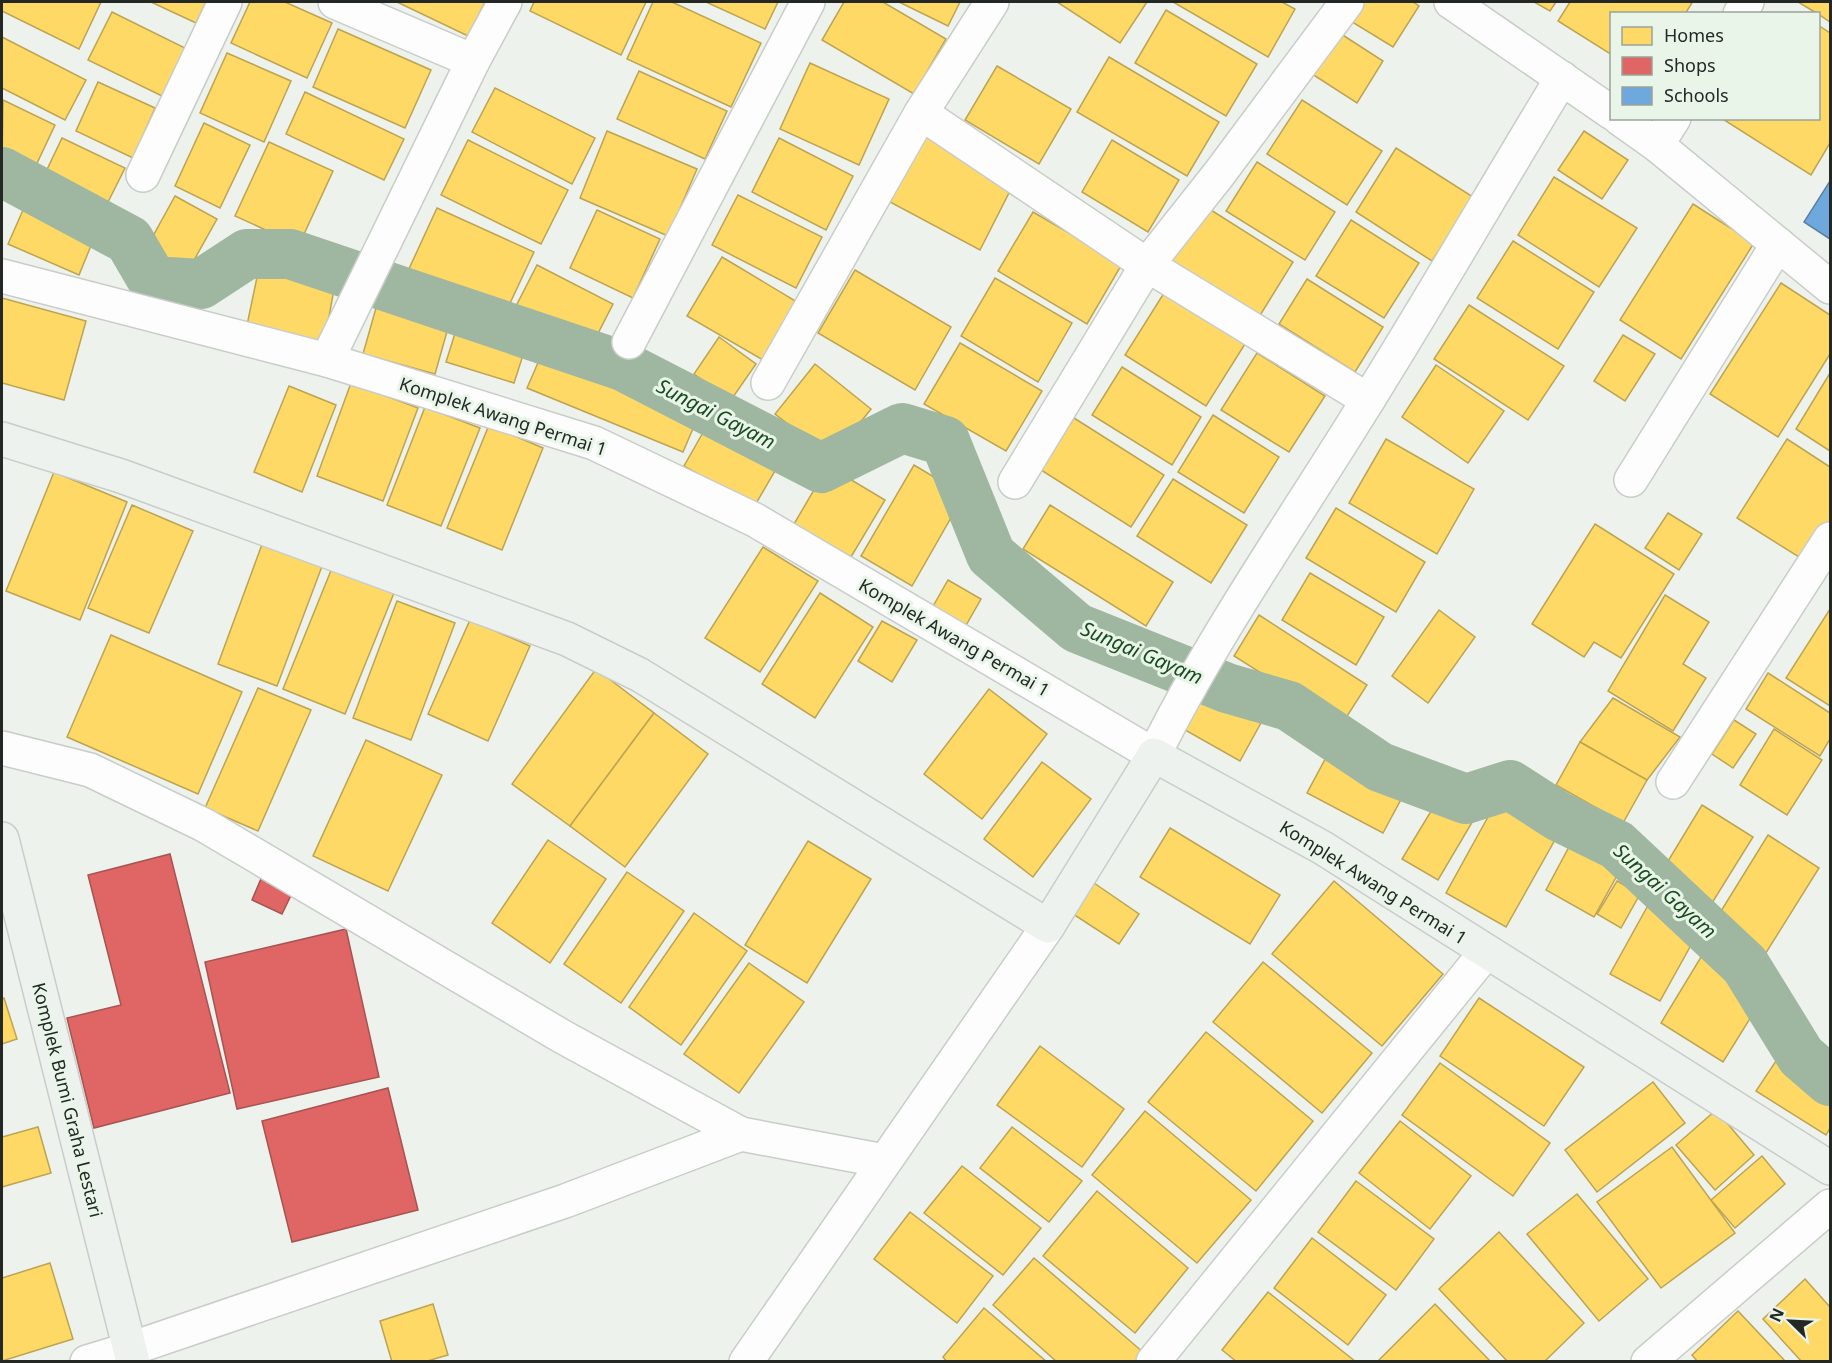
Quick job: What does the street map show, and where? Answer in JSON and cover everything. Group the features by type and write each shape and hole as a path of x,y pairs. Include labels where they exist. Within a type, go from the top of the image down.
{"street":[{"path":"143,175 225,2"},
{"path":"335,2 473,61"},
{"path":"327,360 473,61 505,2"},
{"path":"629,342 808,2"},
{"path":"768,383 921,113 993,2"},
{"path":"1015,482 1147,265 1219,174 1347,2"},
{"path":"1451,2 1610,112"},
{"path":"746,1362 1048,926 1154,755 1210,651 1368,400 1562,78"},
{"path":"921,113 1147,265 1368,400"},
{"path":"1626,120 1665,132 1778,244 1830,287"},
{"path":"1630,480 1778,244"},
{"name":"Komplek Awang Permai 1","path":"2,276 327,360 594,443 755,520 1154,755 1323,848 1830,1168"},
{"path":"2,439 121,476 567,639 640,675 1048,926"},
{"path":"1673,782 1830,539"},
{"path":"2,748 90,770 204,825 563,1037 741,1134 884,1161"},
{"name":"Komplek Bumi Graha Lestari","path":"2,839 131,1355"},
{"path":"1153,1362 1486,952"},
{"path":"87,1362 131,1355 565,1201 741,1134"},
{"path":"1648,1362 1830,1206"}],"building: Homes":[{"path":"2,2 101,2 79,49 2,11"},
{"path":"151,2 206,2 196,23"},
{"path":"250,2 285,2 332,23 307,78 231,43"},
{"path":"397,2 485,2 468,36"},
{"path":"534,2 646,2 621,55 530,11"},
{"path":"653,2 672,2 761,43 731,107 627,59"},
{"path":"706,2 778,2 765,29"},
{"path":"844,2 883,2 946,39 914,94 822,40"},
{"path":"899,2 960,2 948,26"},
{"path":"1057,2 1147,2 1120,43"},
{"path":"1173,2 1282,2 1295,9 1268,57"},
{"path":"1354,2 1413,2 1419,6 1393,47 1344,17"},
{"path":"1534,2 1556,2 1550,11"},
{"path":"1570,2 1692,3 1686,12 1610,12 1610,54 1558,21"},
{"path":"1798,2 1830,2 1830,22 1820,15 1820,12 1815,12"},
{"path":"1166,10 1257,64 1226,116 1135,63"},
{"path":"112,12 185,48 162,96 88,60"},
{"path":"1820,26 1830,33 1830,143 1811,175 1724,120 1820,120"},
{"path":"338,29 431,70 405,128 313,87"},
{"path":"1338,32 1383,61 1357,103 1312,74"},
{"path":"2,37 86,80 65,120 2,88"},
{"path":"227,53 291,81 264,142 200,113"},
{"path":"1109,57 1219,122 1187,176 1077,112"},
{"path":"810,63 889,99 859,165 780,129"},
{"path":"997,66 1071,109 1039,164 965,120"},
{"path":"639,71 727,111 705,159 617,119"},
{"path":"98,82 155,108 133,158 76,131"},
{"path":"495,88 595,138 572,184 472,132"},
{"path":"305,92 404,139 384,180 286,134"},
{"path":"3,100 55,125 30,178 2,165"},
{"path":"1302,100 1382,151 1347,205 1267,154"},
{"path":"204,123 250,145 220,208 175,186"},
{"path":"607,131 697,169 668,236 580,198"},
{"path":"1584,131 1628,160 1602,199 1558,170"},
{"path":"925,136 1014,183 980,250 890,202"},
{"path":"62,138 125,168 105,208 43,178"},
{"path":"779,138 853,176 826,230 752,192"},
{"path":"468,140 568,190 541,244 441,195"},
{"path":"1112,140 1179,180 1148,232 1082,192"},
{"path":"269,142 333,171 299,245 235,216"},
{"path":"1396,148 1473,197 1432,261 1356,212"},
{"path":"1257,162 1335,212 1305,260 1226,211"},
{"path":"1554,177 1637,228 1599,287 1518,235"},
{"path":"738,195 822,237 796,288 712,245"},
{"path":"175,196 217,219 184,278 142,256"},
{"path":"27,201 97,231 79,275 8,244"},
{"path":"1693,204 1754,243 1681,359 1620,320"},
{"path":"1203,205 1293,262 1259,317 1168,260"},
{"path":"437,208 534,252 504,316 408,271"},
{"path":"597,210 660,239 633,298 570,268"},
{"path":"1033,212 1122,264 1087,324 998,271"},
{"path":"1351,220 1419,263 1384,318 1316,276"},
{"path":"1513,241 1594,292 1558,349 1477,298"},
{"path":"722,257 797,302 763,360 687,316"},
{"path":"261,258 337,273 324,344 246,330"},
{"path":"537,265 613,304 588,353 512,314"},
{"path":"855,270 951,327 915,390 818,333"},
{"path":"995,278 1072,323 1038,382 961,336"},
{"path":"1307,279 1383,327 1355,372 1279,324"},
{"path":"1781,283 1830,315 1830,354 1778,437 1710,394"},
{"path":"1164,293 1245,344 1206,406 1125,355"},
{"path":"2,298 86,321 64,400 2,383"},
{"path":"1469,305 1564,366 1528,420 1434,359"},
{"path":"376,308 448,328 435,374 363,354"},
{"path":"457,327 525,349 514,383 446,362"},
{"path":"1623,335 1655,354 1625,401 1594,381"},
{"path":"719,337 756,364 731,400 694,374"},
{"path":"960,343 1042,391 1006,451 924,404"},
{"path":"544,349 700,412 683,452 527,388"},
{"path":"1257,353 1325,396 1289,452 1221,410"},
{"path":"815,364 871,409 832,458 775,414"},
{"path":"1436,365 1504,411 1468,463 1402,417"},
{"path":"1122,367 1201,417 1172,465 1092,415"},
{"path":"1830,373 1830,451 1796,429"},
{"path":"351,383 418,408 383,501 317,476"},
{"path":"289,386 336,405 302,492 254,472"},
{"path":"425,407 480,428 441,526 387,505"},
{"path":"713,415 783,457 754,507 684,466"},
{"path":"1213,415 1279,457 1244,513 1178,472"},
{"path":"1074,418 1164,475 1131,527 1041,470"},
{"path":"489,425 543,448 502,550 447,528"},
{"path":"1386,439 1474,489 1437,554 1349,503"},
{"path":"1787,439 1830,467 1830,525 1807,562 1737,518"},
{"path":"914,465 964,495 912,586 861,556"},
{"path":"828,466 885,500 851,557 794,524"},
{"path":"54,472 127,502 80,620 6,591"},
{"path":"1173,479 1247,525 1211,583 1137,536"},
{"path":"132,505 193,531 149,633 88,608"},
{"path":"1050,505 1173,582 1146,626 1023,549"},
{"path":"1336,508 1425,562 1396,612 1306,558"},
{"path":"1668,513 1702,534 1679,570 1645,548"},
{"path":"1595,524 1674,574 1621,658 1594,642 1584,657 1532,624"},
{"path":"264,539 324,561 277,686 218,664"},
{"path":"763,547 818,581 760,672 705,638"},
{"path":"332,568 394,593 345,714 283,689"},
{"path":"1310,573 1384,617 1356,665 1282,620"},
{"path":"948,580 981,599 961,634 928,615"},
{"path":"820,593 873,627 815,718 762,684"},
{"path":"1665,595 1709,622 1683,664 1706,678 1673,731 1608,691"},
{"path":"397,601 455,623 411,740 353,718"},
{"path":"1830,609 1830,706 1786,678"},
{"path":"1439,610 1475,637 1428,703 1392,676"},
{"path":"1259,615 1367,685 1342,724 1234,656"},
{"path":"470,620 530,646 488,741 428,714"},
{"path":"882,621 917,640 892,682 858,661"},
{"path":"111,635 242,692 198,794 67,737"},
{"path":"596,669 654,713 570,826 512,784"},
{"path":"1768,673 1830,713 1830,739 1820,756 1746,709"},
{"path":"1200,686 1262,721 1240,761 1178,726"},
{"path":"258,688 311,710 258,831 205,808"},
{"path":"989,689 1047,734 982,819 924,774"},
{"path":"1613,698 1680,737 1647,780 1580,742"},
{"path":"654,713 708,754 625,867 570,826"},
{"path":"1734,720 1756,734 1733,768 1712,754"},
{"path":"1774,729 1822,760 1787,815 1740,785"},
{"path":"366,740 442,775 388,891 313,856"},
{"path":"1580,742 1647,780 1623,823 1556,785"},
{"path":"1330,750 1406,790 1383,833 1307,793"},
{"path":"1042,762 1091,799 1033,877 984,839"},
{"path":"1504,788 1565,822 1506,927 1446,893"},
{"path":"1439,798 1474,819 1438,880 1402,859"},
{"path":"1702,805 1753,837 1712,903 1662,871"},
{"path":"1170,828 1280,895 1250,944 1140,877"},
{"path":"1768,835 1819,868 1764,956 1713,924"},
{"path":"548,840 606,879 550,963 492,923"},
{"path":"808,841 871,879 807,983 745,945"},
{"path":"1570,845 1619,872 1594,917 1546,890"},
{"path":"627,872 684,911 621,1003 564,964"},
{"path":"1334,881 1443,974 1382,1046 1272,954"},
{"path":"1617,881 1640,894 1621,928 1597,914"},
{"path":"1094,883 1139,914 1119,944 1073,914"},
{"path":"1651,900 1701,927 1660,1001 1610,974"},
{"path":"694,913 747,951 681,1045 629,1007"},
{"path":"1701,957 1764,996 1723,1062 1661,1023"},
{"path":"1263,962 1372,1053 1322,1113 1213,1022"},
{"path":"749,963 804,1002 739,1093 684,1054"},
{"path":"4,998 17,1039 2,1044 2,999"},
{"path":"1479,998 1584,1067 1544,1126 1440,1056"},
{"path":"1206,1032 1313,1121 1256,1191 1148,1102"},
{"path":"1040,1046 1124,1109 1082,1167 997,1105"},
{"path":"1778,1058 1830,1092 1830,1128 1826,1135 1756,1091"},
{"path":"1440,1063 1550,1143 1513,1196 1402,1115"},
{"path":"1653,1082 1685,1123 1597,1192 1565,1150"},
{"path":"1716,1110 1754,1155 1715,1190 1676,1145"},
{"path":"1145,1111 1251,1200 1197,1263 1092,1175"},
{"path":"1400,1121 1471,1176 1430,1229 1359,1173"},
{"path":"38,1127 51,1173 2,1187 2,1137"},
{"path":"1012,1127 1082,1181 1049,1222 980,1168"},
{"path":"1672,1147 1735,1233 1661,1288 1597,1202"},
{"path":"1762,1156 1785,1184 1735,1228 1711,1200"},
{"path":"962,1166 1041,1228 1003,1275 924,1213"},
{"path":"1356,1181 1434,1239 1396,1290 1318,1232"},
{"path":"1097,1191 1188,1268 1135,1333 1043,1256"},
{"path":"1577,1194 1648,1279 1599,1321 1527,1234"},
{"path":"910,1212 993,1276 957,1323 874,1259"},
{"path":"1499,1232 1584,1323 1544,1362 1508,1362 1439,1289"},
{"path":"1312,1238 1386,1295 1348,1345 1274,1288"},
{"path":"1034,1258 1144,1353 1137,1362 1057,1362 993,1305"},
{"path":"50,1263 73,1339 2,1361 2,1278"},
{"path":"1805,1279 1830,1307 1830,1362 1802,1362 1763,1319"},
{"path":"1268,1292 1356,1362 1237,1362 1222,1350"},
{"path":"433,1304 448,1355 424,1362 392,1362 380,1321"},
{"path":"1435,1304 1491,1362 1377,1362"},
{"path":"984,1308 1047,1362 947,1362 943,1357"},
{"path":"1738,1311 1786,1362 1698,1362 1692,1355"}],"building: Shops":[{"path":"170,854 230,1093 94,1128 67,1018 121,1005 88,875"},
{"path":"263,874 294,889 282,914 252,900"},
{"path":"346,929 379,1077 237,1109 205,962"},
{"path":"388,1088 418,1210 292,1242 262,1121"}],"building: Schools":[{"path":"1830,181 1830,239 1804,222"}],"waterway":[{"name":"Sungai Gayam","path":"2,172 129,240 153,281 201,284 247,254 290,254 623,366 821,468 902,428 945,441 991,555 1077,628 1227,688 1289,706 1380,767 1466,799 1510,785 1558,816 1617,845 1745,965 1801,1056 1830,1081"}]}
